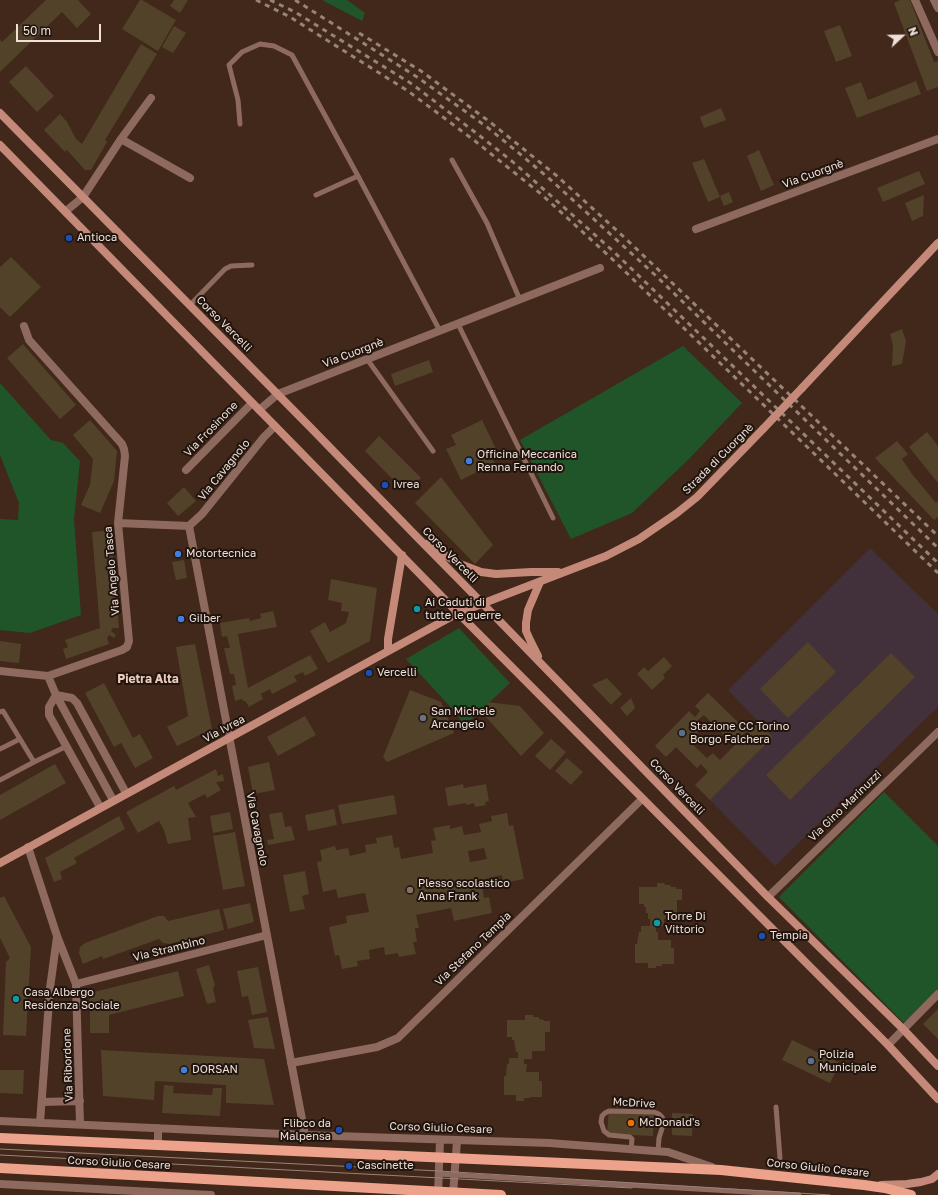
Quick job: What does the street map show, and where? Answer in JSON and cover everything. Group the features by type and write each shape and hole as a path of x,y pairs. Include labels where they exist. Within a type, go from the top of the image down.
{"main road":[{"name":"Corso Vercelli","path":"0,113 278,394 768,897 938,1066"},
{"path":"0,145 458,613 888,1045 938,1099"},
{"name":"Strada di Cuorgnè","path":"458,613 606,556 653,530 677,513 713,480 763,429 938,244"},
{"path":"418,538 460,564 481,572 496,574 563,572"},
{"path":"388,651 388,639 402,555"},
{"path":"540,582 528,610 526,630 543,665"},
{"name":"Via Ivrea","path":"0,863 100,807 229,739 458,613"},
{"name":"Corso Giulio Cesare","path":"0,1138 721,1170 864,1185 885,1188 911,1195"},
{"name":"Corso Giulio Cesare","path":"0,1168 453,1194 501,1195"},
{"path":"864,1185 907,1184 932,1179 938,1174"}],"street":[{"path":"915,0 938,52"},
{"path":"934,0 938,8"},
{"path":"66,211 83,197 121,139 151,98"},
{"path":"121,139 190,178"},
{"name":"Via Cuorgnè","path":"696,229 938,139"},
{"name":"Via Cuorgnè","path":"259,410 278,394 600,268"},
{"name":"Via Angelo Tasca","path":"0,671 48,676 122,650 127,647 129,641 118,523 125,456 124,449 122,444 29,340 24,326"},
{"name":"Via Frosinone","path":"186,470 252,403"},
{"name":"Via Cavagnolo","path":"276,426 264,437 202,514 189,526 305,1135"},
{"path":"118,523 189,526"},
{"path":"48,676 56,695 113,800"},
{"path":"56,695 49,707 49,715 100,807"},
{"path":"56,695 72,698 77,703 126,793"},
{"name":"Via Gino Marinuzzi","path":"768,897 938,732"},
{"name":"Via Stefano Tempia","path":"291,1063 377,1047 398,1038 642,799"},
{"name":"Via Ribordone","path":"28,847 57,936 76,984 80,1124"},
{"name":"Via Ribordone","path":"40,1123 50,988 57,936"},
{"name":"Via Strambino","path":"76,984 267,936"},
{"path":"888,1045 938,994"},
{"path":"42,1102 80,1101"},
{"name":"Corso Giulio Cesare","path":"0,1121 305,1135 549,1143 668,1152 721,1170"},
{"name":"Corso Giulio Cesare","path":"158,1128 158,1145"},
{"path":"438,1193 440,1140"},
{"path":"453,1194 457,1141"},
{"path":"0,1184 211,1195"}],"lane":[{"path":"240,124 238,100 230,65 242,52 260,44 274,46 292,55 440,331"},
{"path":"452,160 487,223 520,300"},
{"path":"316,195 358,176"},
{"path":"190,305 225,269 231,266 252,265"},
{"path":"458,324 553,518"},
{"path":"367,359 432,451"},
{"path":"0,712 3,711 34,762"},
{"path":"0,749 20,739"},
{"path":"0,780 66,746"},
{"path":"776,1107 780,1158"},
{"name":"McDrive","path":"631,1150 632,1140 630,1137 610,1135 604,1131 601,1122 602,1116 608,1111 654,1112 661,1115 664,1122 659,1138 658,1152"},
{"path":"439,1174 799,1195"}],"shaded area":[{"path":"870,548 938,614 938,707 775,866 710,800 773,737 728,690"}],"green space":[{"path":"322,0 347,0 365,13 362,21"},
{"path":"683,346 742,403 689,459 632,513 571,539 520,440"},
{"path":"0,383 51,440 63,443 80,461 74,519 81,615 30,633 0,630 0,519 18,520 19,503 0,455"},
{"path":"459,628 510,683 463,727 458,715 406,659"},
{"path":"884,792 938,846 938,989 904,1023 779,897"}],"building":[{"path":"46,0 78,0 91,14 77,28 62,12 0,72 0,40 2,42"},
{"path":"140,0 176,20 158,51 122,29"},
{"path":"174,0 188,0 180,13 170,6"},
{"path":"900,0 910,0 934,62 938,61 938,87 927,91 894,3"},
{"path":"840,25 852,56 836,62 824,31"},
{"path":"174,26 186,33 173,53 162,47"},
{"path":"141,44 157,54 105,140 107,142 91,170 85,170 67,150 65,152 44,130 60,114 67,122 76,139 82,144"},
{"path":"26,66 54,96 37,112 9,82"},
{"path":"916,81 921,94 857,118 845,88 861,82 868,100"},
{"path":"721,108 726,120 704,128 700,117"},
{"path":"759,150 774,185 761,191 747,156"},
{"path":"704,159 720,197 708,202 692,163"},
{"path":"919,171 925,184 883,202 877,188"},
{"path":"729,192 733,202 724,206 720,196"},
{"path":"924,195 923,216 912,221 905,203"},
{"path":"11,257 41,287 10,317 0,307 0,267"},
{"path":"902,329 906,341 902,364 892,366 893,345 890,334"},
{"path":"23,344 76,405 60,419 7,358"},
{"path":"429,360 433,372 395,386 391,374"},
{"path":"90,420 117,451 114,481 100,513 81,505 90,485 93,459 73,435"},
{"path":"482,420 500,457 493,460 495,463 461,480 446,449 456,445 451,435"},
{"path":"927,432 938,446 938,483 909,447"},
{"path":"379,436 421,478 411,487 408,484 402,489 365,451"},
{"path":"897,441 908,454 902,459 912,474 936,503 938,501 938,517 934,520 875,458"},
{"path":"441,477 493,545 475,564 415,503"},
{"path":"184,487 196,501 178,516 167,503"},
{"path":"111,530 119,628 113,628 111,631 116,635 114,638 109,635 107,638 109,644 66,659 63,649 68,647 65,640 100,628 92,532"},
{"path":"184,560 187,578 176,580 172,562"},
{"path":"331,579 377,588 370,641 328,663 310,631 325,622 330,632 346,623 349,612 341,611 342,603 328,600"},
{"path":"273,611 277,627 238,634 248,688 310,655 318,669 305,676 303,672 294,676 297,681 272,694 270,689 261,694 263,699 249,707 246,702 241,699 235,701 232,686 236,685 234,674 230,674 224,648 230,648 227,636 222,637 220,623 249,618 250,621 261,618 260,614"},
{"path":"0,641 21,644 19,663 0,661"},
{"path":"808,642 836,672 788,718 760,689"},
{"path":"195,644 212,729 177,746 167,727 188,716 176,647"},
{"path":"891,653 915,677 790,800 766,775"},
{"path":"664,657 672,666 663,675 665,678 652,690 637,674 644,667 648,671"},
{"path":"607,678 622,694 611,705 592,685"},
{"path":"104,683 133,738 140,734 153,758 135,768 121,743 114,747 85,693"},
{"name":"San Michele Arcangelo","path":"410,690 441,702 454,733 387,762 383,757"},
{"path":"708,693 747,731 733,744 704,715 698,720 704,726 689,741 707,758 713,753 720,760 758,722 773,737 710,800 695,785 708,772 701,764 697,768 676,747 666,757 655,746 689,711 695,717 700,711 695,706"},
{"path":"631,698 635,708 627,716 620,708"},
{"path":"487,702 520,706 544,733 521,756 486,717"},
{"path":"305,716 316,735 278,756 267,737"},
{"path":"551,739 566,752 550,770 535,756"},
{"path":"567,758 583,772 571,785 555,771"},
{"path":"269,762 275,790 253,794 248,767"},
{"path":"55,764 66,783 0,820 0,795"},
{"path":"216,769 218,776 223,774 224,781 216,782 221,790 207,798 205,794 188,803 196,817 188,818 191,840 168,844 164,830 159,821 138,833 126,812 174,786 176,790"},
{"path":"463,784 464,788 486,784 489,801 485,802 486,805 475,807 474,803 466,805 466,803 448,806 445,788"},
{"path":"394,795 397,814 342,824 338,805"},
{"path":"334,809 337,825 308,831 305,815"},
{"path":"230,812 233,829 213,833 210,816"},
{"path":"282,812 285,827 291,826 295,840 268,845 267,840 274,839 269,814"},
{"name":"Plesso scolastico Anna Frank","path":"507,813 509,826 513,825 524,879 503,883 502,875 481,880 484,898 489,897 492,913 454,921 451,908 416,915 419,928 415,928 417,942 413,942 416,954 399,957 398,953 385,955 384,947 369,950 370,959 357,961 358,966 342,969 339,955 335,956 329,927 347,923 346,916 369,912 365,893 338,898 336,889 323,892 317,862 322,861 320,850 335,846 336,850 348,848 350,856 366,852 365,845 377,843 376,838 392,835 394,848 399,847 401,859 433,853 431,841 436,840 433,828 450,825 450,829 462,826 464,835 481,832 479,824 492,821 491,816","holes":["484,848 487,859 470,862 468,851"]},
{"path":"119,816 125,829 74,858 77,863 60,872 62,879 54,882 45,858"},
{"path":"235,832 245,886 223,890 213,836"},
{"path":"305,871 309,894 302,896 305,909 290,912 283,875"},
{"name":"Torre Di Vittorio","path":"657,883 664,883 665,885 670,885 671,887 676,887 676,889 682,889 682,900 677,900 677,919 664,919 664,926 656,926 658,940 671,940 671,948 674,948 674,964 662,964 662,966 656,966 656,968 648,968 648,963 635,963 635,944 637,944 639,932 641,932 641,926 650,926 650,919 648,919 648,913 646,913 646,907 644,907 644,904 639,904 639,887 657,887"},
{"name":"Casa Albergo Residenza Sociale","path":"4,896 31,947 26,1036 3,1035 6,962 10,958 0,938 0,898"},
{"path":"250,903 254,922 228,929 223,909"},
{"path":"219,909 224,930 169,944 163,943 159,939 103,959 102,956 83,964 79,953 80,947 85,943 158,916 164,916 168,921"},
{"path":"209,965 215,985 213,989 216,1002 207,1004 196,969"},
{"path":"258,967 267,1012 252,1015 248,996 242,997 237,971"},
{"path":"178,971 184,996 109,1015 109,1033 90,1033 90,993"},
{"path":"938,1009 938,1039 923,1024"},
{"path":"525,1015 533,1015 533,1017 539,1017 539,1019 544,1021 550,1021 550,1032 545,1032 545,1051 532,1051 532,1059 524,1059 524,1064 527,1064 526,1072 539,1072 539,1081 542,1081 542,1097 530,1097 524,1098 524,1101 516,1101 516,1095 504,1095 504,1076 506,1076 509,1058 518,1058 518,1052 516,1052 514,1040 512,1040 512,1037 507,1037 507,1020 525,1020"},
{"path":"268,1017 275,1049 254,1048 248,1020"},
{"name":"Polizia Municipale","path":"792,1040 840,1063 830,1083 782,1060"},
{"name":"DORSAN","path":"101,1050 264,1059 274,1105 226,1103 226,1085 155,1081 154,1100 103,1096"},
{"path":"0,1070 24,1070 23,1094 0,1093"},
{"path":"164,1085 174,1086 173,1093 212,1095 213,1088 222,1088 220,1116 162,1113"},
{"name":"McDonald's","path":"609,1109 654,1112 653,1136 607,1134"},
{"path":"672,1113 693,1114 692,1136 672,1135"}],"tram line":[{"path":"0,1149 439,1171 830,1195"},
{"path":"0,1155 632,1188"}],"railway":[{"path":"256,0 290,17 408,91 475,141 541,194 609,256 938,573"},
{"path":"270,0 295,12 412,84 513,162 613,251 938,563"},
{"path":"295,0 417,77 487,127 552,181 654,274 938,548"},
{"path":"359,33 421,71 490,122 557,176 625,238 938,536"}],"place":[{"name":"Antioca","path":"69,238"},
{"name":"Officina Meccanica Renna Fernando","path":"469,461"},
{"name":"Ivrea","path":"385,485"},
{"name":"Motortecnica","path":"178,554"},
{"name":"Ai Caduti di tutte le guerre","path":"417,609"},
{"name":"Gilber","path":"181,619"},
{"name":"Vercelli","path":"369,673"},
{"name":"San Michele Arcangelo","path":"423,718"},
{"name":"Stazione CC Torino Borgo Falchera","path":"682,733"},
{"name":"Plesso scolastico Anna Frank","path":"410,890"},
{"name":"Torre Di Vittorio","path":"657,923"},
{"name":"Tempia","path":"762,936"},
{"name":"Casa Albergo Residenza Sociale","path":"16,999"},
{"name":"Polizia Municipale","path":"811,1061"},
{"name":"DORSAN","path":"184,1070"},
{"name":"McDonald's","path":"631,1123"},
{"name":"Flibco da Malpensa","path":"339,1130"},
{"name":"Cascinette","path":"349,1166"}],"district":[{"name":"Pietra Alta","path":"148,679"}]}
